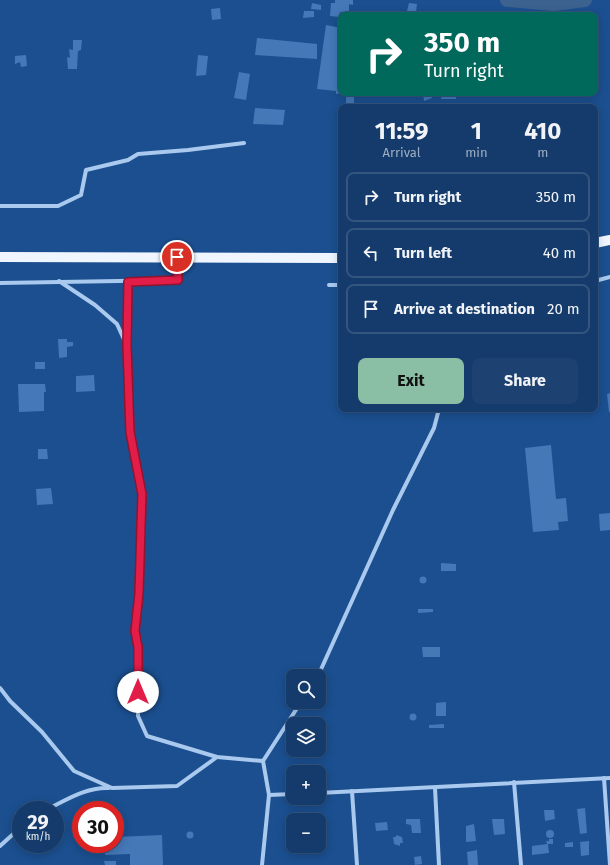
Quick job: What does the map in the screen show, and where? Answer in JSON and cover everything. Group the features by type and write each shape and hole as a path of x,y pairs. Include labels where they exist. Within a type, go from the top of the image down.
{"main road":[{"path":"598,242 610,240"},
{"path":"0,257 338,258"}],"street":[{"path":"0,206 58,206 81,195 86,170 128,160 138,154 244,143"},
{"path":"0,283 178,280 177,257"},
{"path":"598,280 610,277"},
{"path":"59,281 95,305 117,324 127,346"},
{"path":"128,282 127,346 130,432 142,494 139,593 135,631 138,647 138,716 146,736 217,757 263,761"},
{"path":"329,286 338,285"},
{"path":"321,669 393,510 434,428 438,412"},
{"path":"0,688 10,701 42,732 74,771 112,788"},
{"path":"262,865 269,795 263,761 297,709"},
{"path":"64,801 82,792 97,787 177,786 217,757"},
{"path":"604,778 610,865"},
{"path":"326,793 610,778"},
{"path":"514,782 521,865"},
{"path":"435,788 439,865"},
{"path":"352,791 356,865"},
{"path":"269,795 286,794"},
{"path":"0,846 12,835"},
{"path":"256,865 262,859"}],"building":[{"path":"335,0 353,0 353,5 349,4 349,12 338,12 338,17 330,16 331,3 335,3"},
{"path":"312,3 321,5 321,10 311,9"},
{"path":"409,3 417,4 416,12 407,11"},
{"path":"220,8 221,19 212,20 211,9"},
{"path":"304,11 314,11 314,17 303,18"},
{"path":"326,25 338,27 338,94 336,94 336,91 317,89"},
{"path":"257,38 317,44 317,59 255,55"},
{"path":"73,40 82,40 81,50 78,51 77,69 68,69 67,57 70,58 69,49 73,50"},
{"path":"26,55 27,66 21,67 20,62 15,64 15,56"},
{"path":"198,55 208,56 206,75 196,76"},
{"path":"239,72 250,74 246,100 234,98"},
{"path":"346,96 363,96 354,97 354,103 346,103"},
{"path":"423,96 432,96 432,98 424,101"},
{"path":"442,96 456,96 456,99 441,99"},
{"path":"255,108 285,110 283,125 253,124"},
{"path":"58,339 67,339 67,342 73,342 73,346 67,347 67,357 59,358"},
{"path":"35,362 45,362 45,369 35,369"},
{"path":"94,375 95,391 76,392 76,376"},
{"path":"18,384 45,384 46,392 44,392 44,411 19,412"},
{"path":"610,393 610,412 609,412 607,394"},
{"path":"551,445 556,499 566,498 568,521 558,522 559,530 533,532 525,448"},
{"path":"38,449 47,449 48,459 38,459"},
{"path":"51,488 53,504 37,505 36,489"},
{"path":"610,513 610,530 600,531 599,514"},
{"path":"441,563 456,564 456,571 441,571"},
{"path":"423,577 426,580 423,583 420,580"},
{"path":"418,609 433,609 433,612 418,613"},
{"path":"422,647 440,647 440,657 423,657"},
{"path":"446,702 446,716 436,716 436,703"},
{"path":"413,713 416,714 416,720 413,721 410,720 409,717 410,714"},
{"path":"444,724 444,728 429,728 429,725"},
{"path":"585,808 587,833 580,834 577,809"},
{"path":"544,810 554,810 555,819 545,821"},
{"path":"406,819 420,819 421,833 412,833 411,825 406,824"},
{"path":"492,819 504,819 505,834 494,835"},
{"path":"387,822 388,830 376,831 375,823"},
{"path":"474,824 476,841 466,842 466,826"},
{"path":"548,830 552,830 554,834 552,838 548,838 546,836 546,832"},
{"path":"190,831 194,835 190,839 186,835"},
{"path":"162,835 163,865 130,865 130,854 105,855 105,853 124,853 124,837"},
{"path":"396,835 402,837 403,843 400,843 400,846 394,844 393,837 396,837"},
{"path":"549,839 553,839 553,844 548,844 549,853 532,855 532,846 547,844 546,841 549,841"},
{"path":"589,841 589,855 581,856 580,842"},
{"path":"573,842 573,847 565,847 565,843"},
{"path":"477,850 478,865 468,865 467,852"},
{"path":"421,856 422,864 415,865 414,857"},
{"path":"104,861 116,861 116,865 105,865"}],"waterway":[{"path":"507,0 554,4 585,0"}],"route":[{"path":"138,692 138,647 135,631 139,593 142,494 130,432 127,346 128,282 178,280 177,257"}]}
